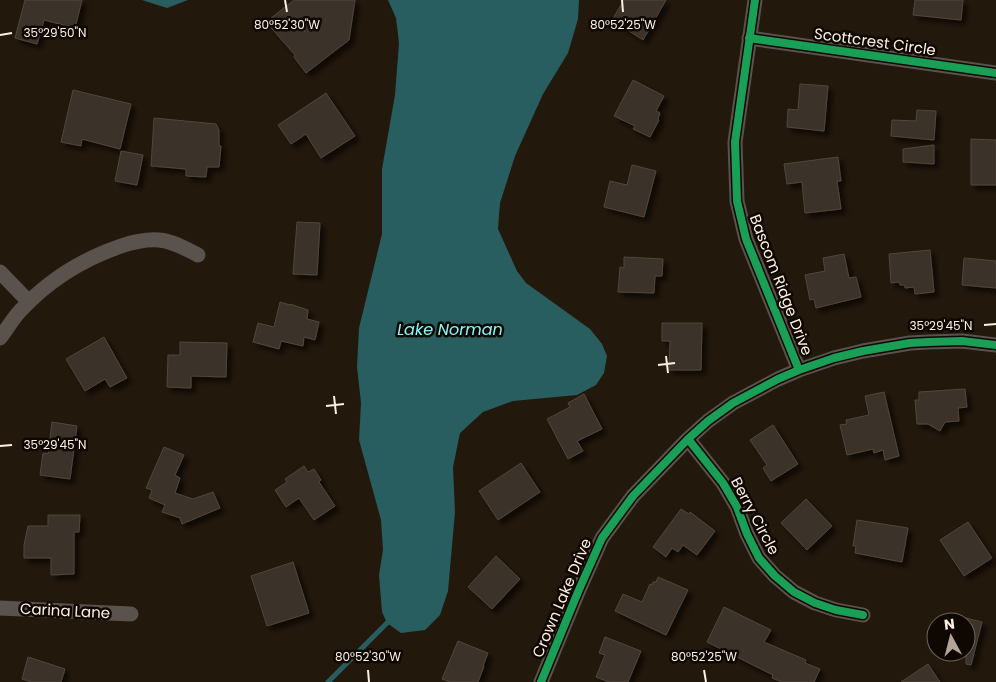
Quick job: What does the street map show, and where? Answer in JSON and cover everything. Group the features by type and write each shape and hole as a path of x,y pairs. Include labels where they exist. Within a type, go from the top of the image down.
{"street":[{"name":"Bascom Ridge Drive","path":"755,0 735,142 737,200 746,238 798,370"},
{"name":"Scottcrest Circle","path":"750,38 996,73"},
{"path":"0,338 19,311 51,282 70,269 112,249 133,242 160,240 170,242 198,255"},
{"path":"0,272 29,302"},
{"name":"Crown Lake Drive","path":"541,682 602,538 633,496 708,421 733,403 778,379 834,358 910,343 962,341 996,345"},
{"name":"Berry Circle","path":"688,439 723,484 737,507 747,534 760,558 774,576 794,592 815,603 836,610 864,615"},
{"name":"Carina Lane","path":"0,608 131,614"}],"water":[{"path":"142,0 188,0 167,8"},
{"name":"Lake Norman","path":"388,0 579,0 578,19 568,53 543,94 515,156 500,203 498,229 517,271 526,283 590,329 602,344 607,356 604,373 596,385 577,395 513,401 483,412 460,433 453,467 455,512 448,591 440,615 425,630 401,633 387,623 382,612 379,575 383,550 381,520 359,440 361,403 357,367 359,328 382,234 382,169 395,95 399,43 396,18"}],"building":[{"path":"25,0 82,0 75,28 44,20 37,44 15,38"},
{"path":"294,0 355,0 349,40 306,73 294,57 295,55 266,22"},
{"path":"624,0 666,0 643,40 612,20"},
{"path":"915,0 963,0 961,20 913,15"},
{"path":"633,80 664,96 656,111 660,113 659,120 650,137 633,129 635,126 614,116"},
{"path":"800,84 828,86 824,131 787,127 788,109 798,110"},
{"path":"73,90 131,104 120,149 82,139 81,146 61,142"},
{"path":"326,93 355,136 321,158 306,134 291,144 278,125"},
{"path":"917,110 936,111 934,140 891,136 892,120 916,121"},
{"path":"154,118 216,124 219,130 219,146 221,146 219,167 207,167 206,177 186,176 186,169 151,166"},
{"path":"971,139 996,140 996,185 971,185"},
{"path":"934,145 934,164 903,162 903,149"},
{"path":"121,151 143,155 137,185 115,181"},
{"path":"838,157 841,181 837,181 841,209 805,213 802,182 787,184 784,164"},
{"path":"632,165 656,171 644,217 604,207 610,181 627,185"},
{"path":"297,222 320,223 317,275 293,274"},
{"path":"930,250 934,292 915,294 914,287 905,288 905,285 900,285 899,282 891,283 889,254"},
{"path":"844,254 849,278 856,277 861,297 816,308 814,299 810,300 805,275 825,271 823,258"},
{"path":"624,257 663,259 662,276 655,276 654,293 618,292 620,267 624,268"},
{"path":"964,258 996,261 996,288 962,285"},
{"path":"280,302 308,310 307,319 319,322 315,340 304,337 303,346 281,341 279,349 253,342 258,323 274,327"},
{"path":"662,323 702,323 701,370 669,370 670,341 662,341"},
{"path":"104,337 127,378 110,387 105,379 85,391 66,359"},
{"path":"180,342 227,343 226,377 191,376 191,388 167,387 168,355 180,355"},
{"path":"965,389 967,407 958,408 959,421 945,422 940,431 928,424 917,424 915,400 919,400 919,392"},
{"path":"884,392 899,456 885,460 883,450 874,453 873,449 847,455 840,425 847,424 846,420 869,415 865,396"},
{"path":"584,394 602,429 577,441 583,451 568,459 547,419 570,407 568,403"},
{"path":"52,422 77,426 70,479 40,475 43,453 48,454"},
{"path":"773,425 798,464 771,481 763,468 767,465 750,440"},
{"path":"164,447 184,455 175,475 180,478 175,493 193,499 213,492 220,508 182,524 180,518 162,512 165,505 149,498 152,490 146,488"},
{"path":"521,463 540,492 498,520 479,491"},
{"path":"304,466 308,472 314,469 321,480 319,482 335,506 314,520 299,498 286,507 275,490 287,482 285,479"},
{"path":"806,499 832,526 807,550 781,523"},
{"path":"681,509 689,514 690,512 715,531 697,555 683,545 678,552 672,548 666,557 653,547"},
{"path":"48,515 80,515 79,532 74,532 74,574 51,575 51,558 24,558 24,545 28,526 48,526"},
{"path":"857,520 908,528 902,562 855,553 856,546 853,546"},
{"path":"968,522 992,558 964,576 940,540"},
{"path":"496,556 520,579 492,609 468,587"},
{"path":"293,562 309,613 267,626 251,576"},
{"path":"658,577 688,590 666,635 615,611 623,594 642,602 650,584 652,585 653,582 656,582"},
{"path":"724,607 771,630 764,642 806,660 805,663 820,669 814,682 782,682 772,678 773,675 707,642"},
{"path":"976,620 982,622 976,645"},
{"path":"605,637 641,651 628,682 609,682 596,677 605,655 599,653"},
{"path":"458,641 488,653 478,682 450,682 442,679"},
{"path":"28,657 65,669 61,682 32,682 22,679"},
{"path":"928,664 940,682 901,682"}],"waterway":[{"path":"328,682 387,623"}],"cycle path":[{"path":"755,0 735,142 737,201 746,239 799,370"},
{"path":"749,38 996,73"},
{"path":"541,682 602,538 633,496 708,421 733,403 778,379 834,358 910,343 962,341 996,345"},
{"path":"688,439 723,483 737,507 747,534 759,558 775,576 794,592 815,603 836,610 863,615"}]}
